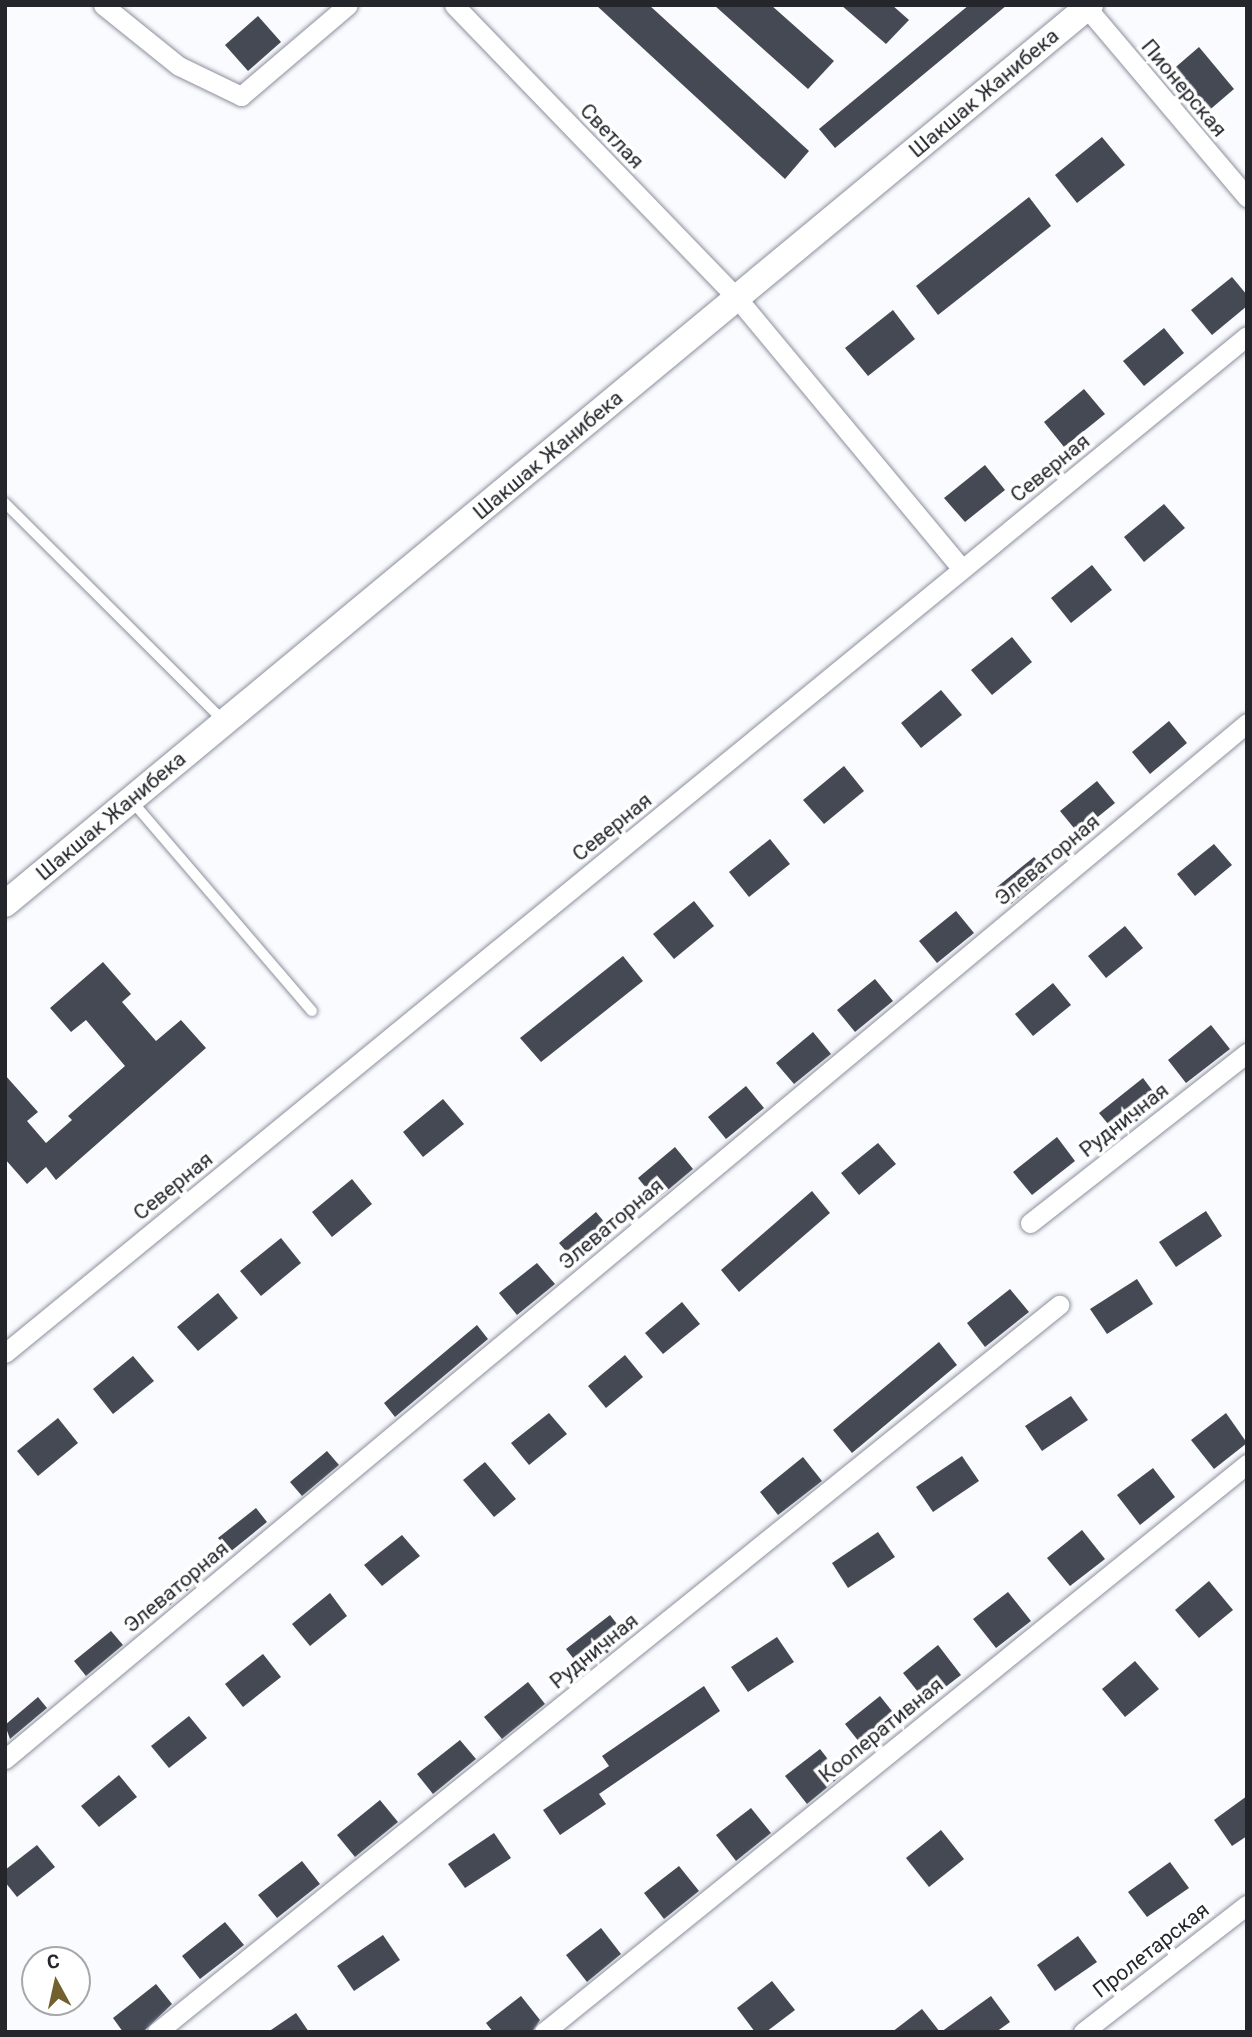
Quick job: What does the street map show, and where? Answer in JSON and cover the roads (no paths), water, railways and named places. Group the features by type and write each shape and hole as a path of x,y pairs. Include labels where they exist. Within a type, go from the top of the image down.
{"main road":[{"name":"Шакшак Жанибека","path":"5,904 1088,7"}],"street":[{"path":"103,5 179,66 241,96 348,5"},
{"name":"Светлая","path":"454,5 737,298 962,569"},
{"name":"Пионерская","path":"1088,7 1247,197"},
{"name":"Северная","path":"5,1353 1247,336"},
{"name":"Элеваторная","path":"5,1759 1247,723"},
{"name":"Рудничная","path":"1030,1223 1247,1053"},
{"name":"Рудничная","path":"157,2032 1059,1305"},
{"name":"Кооперативная","path":"544,2032 1247,1464"},
{"name":"Пролетарская","path":"1083,2032 1247,1905"}],"lane":[{"path":"5,503 225,722"},
{"path":"131,800 312,1012"}]}
